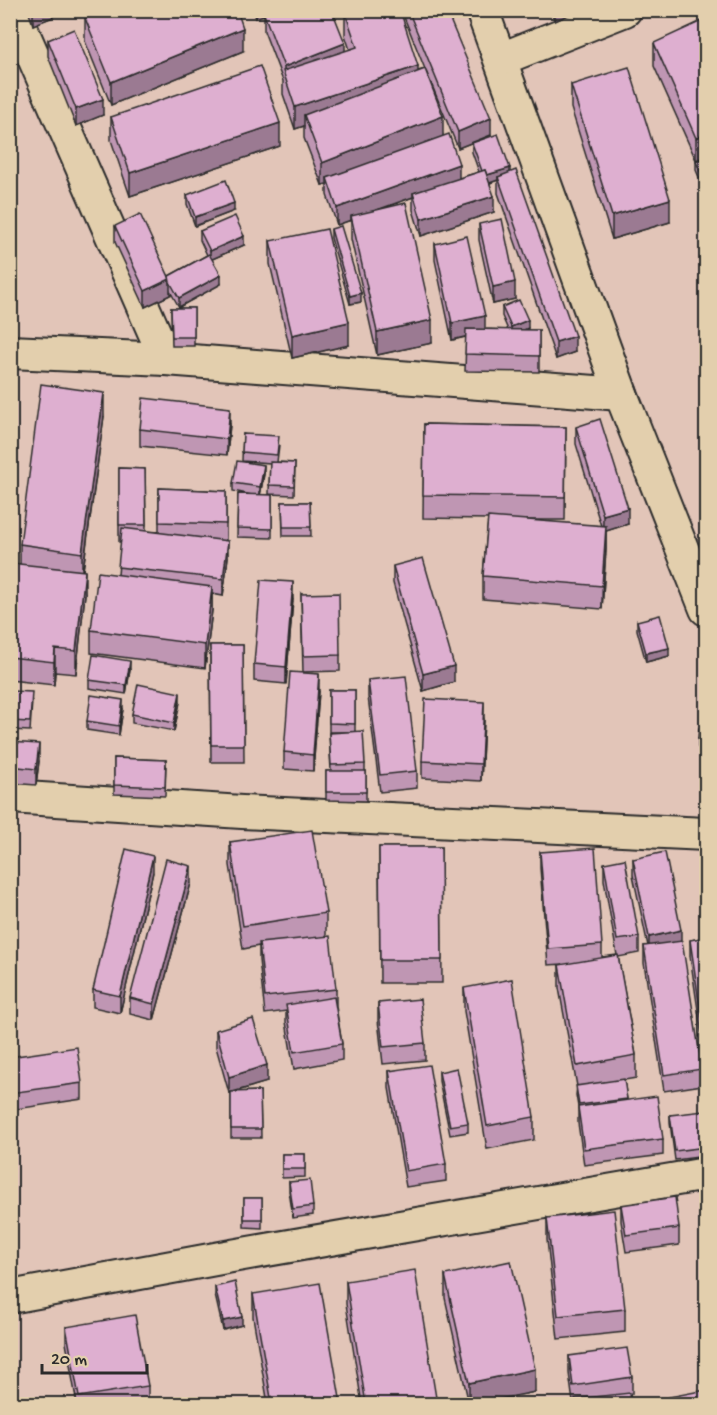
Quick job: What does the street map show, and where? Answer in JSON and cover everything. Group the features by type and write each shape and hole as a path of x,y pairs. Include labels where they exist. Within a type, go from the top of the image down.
{"street":[{"path":"13,10 166,358"},
{"path":"482,10 621,394 706,609"},
{"path":"501,59 625,10"},
{"path":"10,352 166,358 621,394"},
{"path":"10,797 242,812 706,834"},
{"path":"10,1297 706,1174"}],"building":[{"path":"103,10 237,10 243,28 111,82 85,18"},
{"path":"273,10 332,10 345,43 284,67 264,14"},
{"path":"348,10 400,10 418,66 295,107 283,71 357,47 345,12"},
{"path":"408,10 446,10 491,118 458,132"},
{"path":"706,19 706,133 696,138 654,43"},
{"path":"74,29 103,99 76,109 48,40"},
{"path":"260,66 280,123 130,173 111,117"},
{"path":"629,67 670,199 612,216 571,85"},
{"path":"425,69 443,116 322,163 304,115"},
{"path":"449,134 459,164 337,208 327,178"},
{"path":"498,134 510,168 487,175 485,170 482,171 472,143"},
{"path":"706,156 706,182 705,183 696,161"},
{"path":"485,170 494,196 421,219 413,193"},
{"path":"516,170 575,336 556,342 498,177"},
{"path":"226,180 234,203 195,217 187,195"},
{"path":"406,203 432,320 377,332 351,216"},
{"path":"140,214 170,279 145,291 115,226"},
{"path":"235,216 244,236 210,251 200,231"},
{"path":"502,219 515,282 493,287 479,224"},
{"path":"341,226 361,293 350,296 331,229"},
{"path":"327,229 349,322 292,335 270,241"},
{"path":"467,236 485,316 452,323 435,244"},
{"path":"209,254 221,275 179,298 169,276"},
{"path":"519,300 528,320 511,327 502,307"},
{"path":"171,308 194,308 194,337 172,337"},
{"path":"466,329 539,330 539,356 465,354"},
{"path":"41,384 104,393 82,553 20,544"},
{"path":"143,398 230,408 227,439 140,429"},
{"path":"600,419 628,508 603,515 576,427"},
{"path":"424,424 566,427 565,497 423,495"},
{"path":"243,434 279,436 277,455 242,452"},
{"path":"237,461 264,465 260,487 233,483"},
{"path":"270,462 295,463 294,486 269,485"},
{"path":"119,468 145,469 146,525 119,525"},
{"path":"159,488 226,491 226,524 159,522"},
{"path":"238,494 272,495 272,529 237,528"},
{"path":"282,502 310,502 311,527 283,527"},
{"path":"488,517 606,526 602,586 483,576"},
{"path":"122,528 228,541 223,579 118,567"},
{"path":"423,558 454,666 423,674 393,566"},
{"path":"10,563 85,571 76,651 55,649 54,662 10,657"},
{"path":"98,572 212,587 205,645 91,630"},
{"path":"261,580 293,582 286,667 254,664"},
{"path":"339,593 340,655 303,656 301,594"},
{"path":"660,615 669,648 646,653 637,621"},
{"path":"210,645 243,645 244,745 211,745"},
{"path":"93,655 130,661 126,685 89,680"},
{"path":"290,672 319,674 313,755 284,752"},
{"path":"406,676 417,771 380,775 368,680"},
{"path":"138,684 180,693 174,723 132,714"},
{"path":"329,690 355,690 355,724 329,723"},
{"path":"10,691 32,692 30,722 10,721"},
{"path":"91,695 123,700 119,726 87,721"},
{"path":"425,699 484,702 481,764 422,761"},
{"path":"699,728 706,728 706,739 698,738"},
{"path":"363,731 365,764 331,765 329,733"},
{"path":"10,742 39,744 36,769 10,766"},
{"path":"700,748 706,748 706,757 701,758"},
{"path":"114,758 166,760 165,787 114,785"},
{"path":"326,771 366,771 366,792 326,792"},
{"path":"312,830 326,913 243,926 230,842"},
{"path":"379,847 441,847 442,960 380,960"},
{"path":"595,848 602,945 548,949 540,852"},
{"path":"126,849 153,856 120,996 93,990"},
{"path":"665,852 681,930 649,937 633,859"},
{"path":"166,859 191,866 154,1004 130,998"},
{"path":"625,859 639,937 617,940 604,863"},
{"path":"330,936 336,989 265,997 259,943"},
{"path":"706,937 706,1048 690,940"},
{"path":"682,941 702,1069 664,1075 644,946"},
{"path":"618,955 636,1055 577,1066 559,965"},
{"path":"512,979 534,1117 487,1126 464,988"},
{"path":"334,997 342,1044 294,1052 286,1005"},
{"path":"420,999 425,1043 383,1047 378,1003"},
{"path":"253,1019 267,1065 229,1077 216,1030"},
{"path":"77,1047 82,1083 10,1093 10,1057"},
{"path":"429,1065 446,1164 406,1171 389,1071"},
{"path":"457,1068 468,1123 450,1126 439,1072"},
{"path":"624,1079 627,1099 579,1105 576,1086"},
{"path":"260,1091 261,1129 231,1129 231,1092"},
{"path":"657,1096 663,1139 584,1149 578,1107"},
{"path":"704,1111 706,1147 675,1151 670,1115"},
{"path":"282,1154 305,1154 305,1169 282,1169"},
{"path":"310,1180 313,1206 293,1209 289,1182"},
{"path":"675,1197 679,1228 626,1235 621,1205"},
{"path":"244,1198 262,1198 262,1219 244,1219"},
{"path":"614,1210 625,1309 558,1316 547,1218"},
{"path":"511,1261 535,1369 469,1383 445,1275"},
{"path":"415,1270 437,1404 366,1404 346,1281"},
{"path":"235,1282 242,1317 223,1321 215,1287"},
{"path":"320,1283 341,1404 272,1404 253,1294"},
{"path":"135,1315 148,1386 79,1397 66,1327"},
{"path":"627,1348 632,1377 573,1386 569,1356"},
{"path":"706,1390 706,1404 670,1404 669,1397"},
{"path":"630,1393 631,1404 576,1404 575,1399"},
{"path":"153,1399 153,1404 111,1404"}]}
